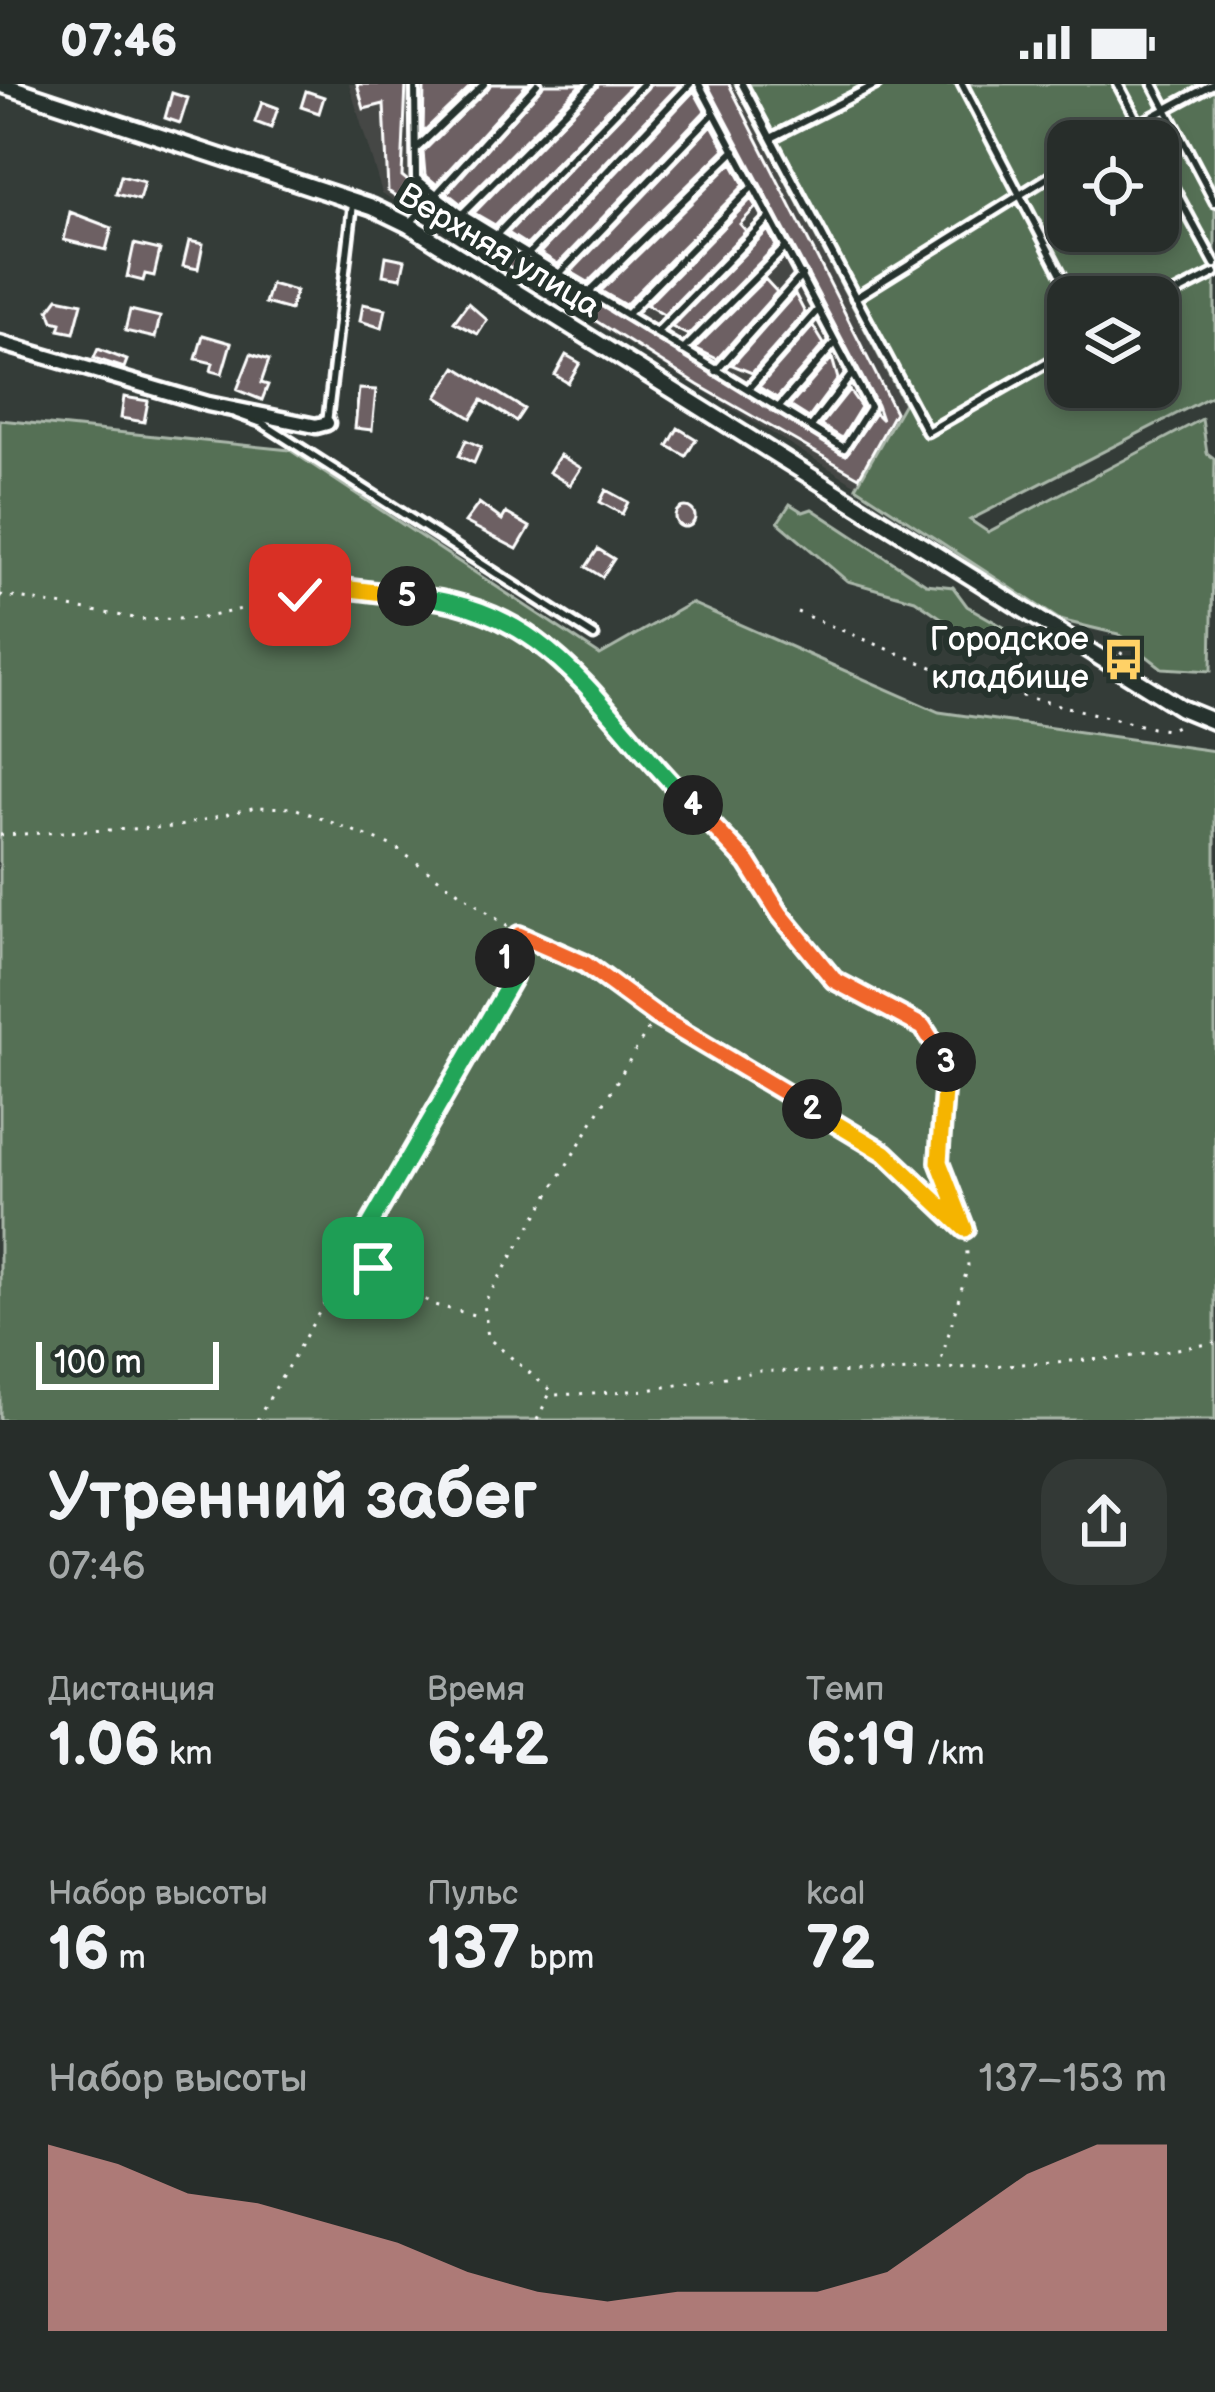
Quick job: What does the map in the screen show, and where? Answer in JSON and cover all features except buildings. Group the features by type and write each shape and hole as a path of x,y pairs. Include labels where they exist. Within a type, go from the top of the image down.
{"street":[{"name":"Верхняя улица","path":"0,84 50,92 410,224 1194,715 1215,722"},
{"path":"0,344 208,404 316,426 327,423"}],"lane":[{"path":"416,148 484,84"},
{"path":"410,224 537,84"},
{"path":"462,214 592,84"},
{"path":"498,233 643,84"},
{"path":"417,86 416,178 462,214 844,448 870,407 735,151 694,84 530,252"},
{"path":"742,84 927,432 1047,363"},
{"path":"771,138 877,84"},
{"path":"962,84 1062,276"},
{"path":"1118,84 1136,120"},
{"path":"1153,84 1215,202"},
{"path":"1144,120 1214,84"},
{"path":"560,273 714,113"},
{"path":"589,292 735,151"},
{"path":"855,298 1047,177"},
{"path":"628,314 753,185"},
{"path":"1179,199 1215,268 1179,289"},
{"path":"327,423 353,200"},
{"path":"657,331 769,218"},
{"path":"682,351 786,247"},
{"path":"716,371 802,275"},
{"path":"748,389 818,311"},
{"path":"778,410 835,343"},
{"path":"809,430 852,374"},
{"path":"229,409 247,421 262,423 595,635"}],"path":[{"path":"0,595 146,620 203,618 335,587 443,600 538,637 748,863 780,914 834,980 904,1013 923,1027 942,1052 947,1066 939,1162 965,1229 968,1266 939,1368"},
{"path":"797,612 974,684 1168,730 1194,715"},
{"path":"538,637 548,636"},
{"path":"0,835 175,827 256,808 294,808 393,846 519,935 585,964 656,1016 885,1153 965,1229"},
{"path":"257,1420 513,977 505,958 519,935"},
{"path":"656,1016 494,1284 481,1316 488,1338 550,1392 647,1390 761,1371 876,1373 1120,1358 1215,1343"},
{"path":"352,1256 434,1305 481,1316"},
{"path":"537,1420 550,1392"}],"shaded area":[{"path":"349,84 733,84 904,403 858,486 382,193"}],"green space":[{"path":"735,84 1215,84 1215,394 970,520 988,532 1202,419 1207,453 1215,459 1211,671 1162,668 1118,634 1060,620 856,487 904,403"},
{"path":"0,420 290,450 600,655 691,603 939,712 1215,751 1215,1420 0,1420"},
{"path":"790,504 803,512 812,509 926,584 953,587 967,606 1007,629 997,645 962,632 915,600 847,581 778,522"}],"place":[{"name":"Городское кладбище","path":"1123,659"}],"route":[{"path":"300,595 335,587 443,600 538,637 555,651 748,863 759,886 834,980 904,1013 923,1027 942,1052 947,1066 939,1162 965,1229 885,1153 656,1016 585,964 519,935 505,958 504,967 513,977 352,1256 373,1268"}]}
